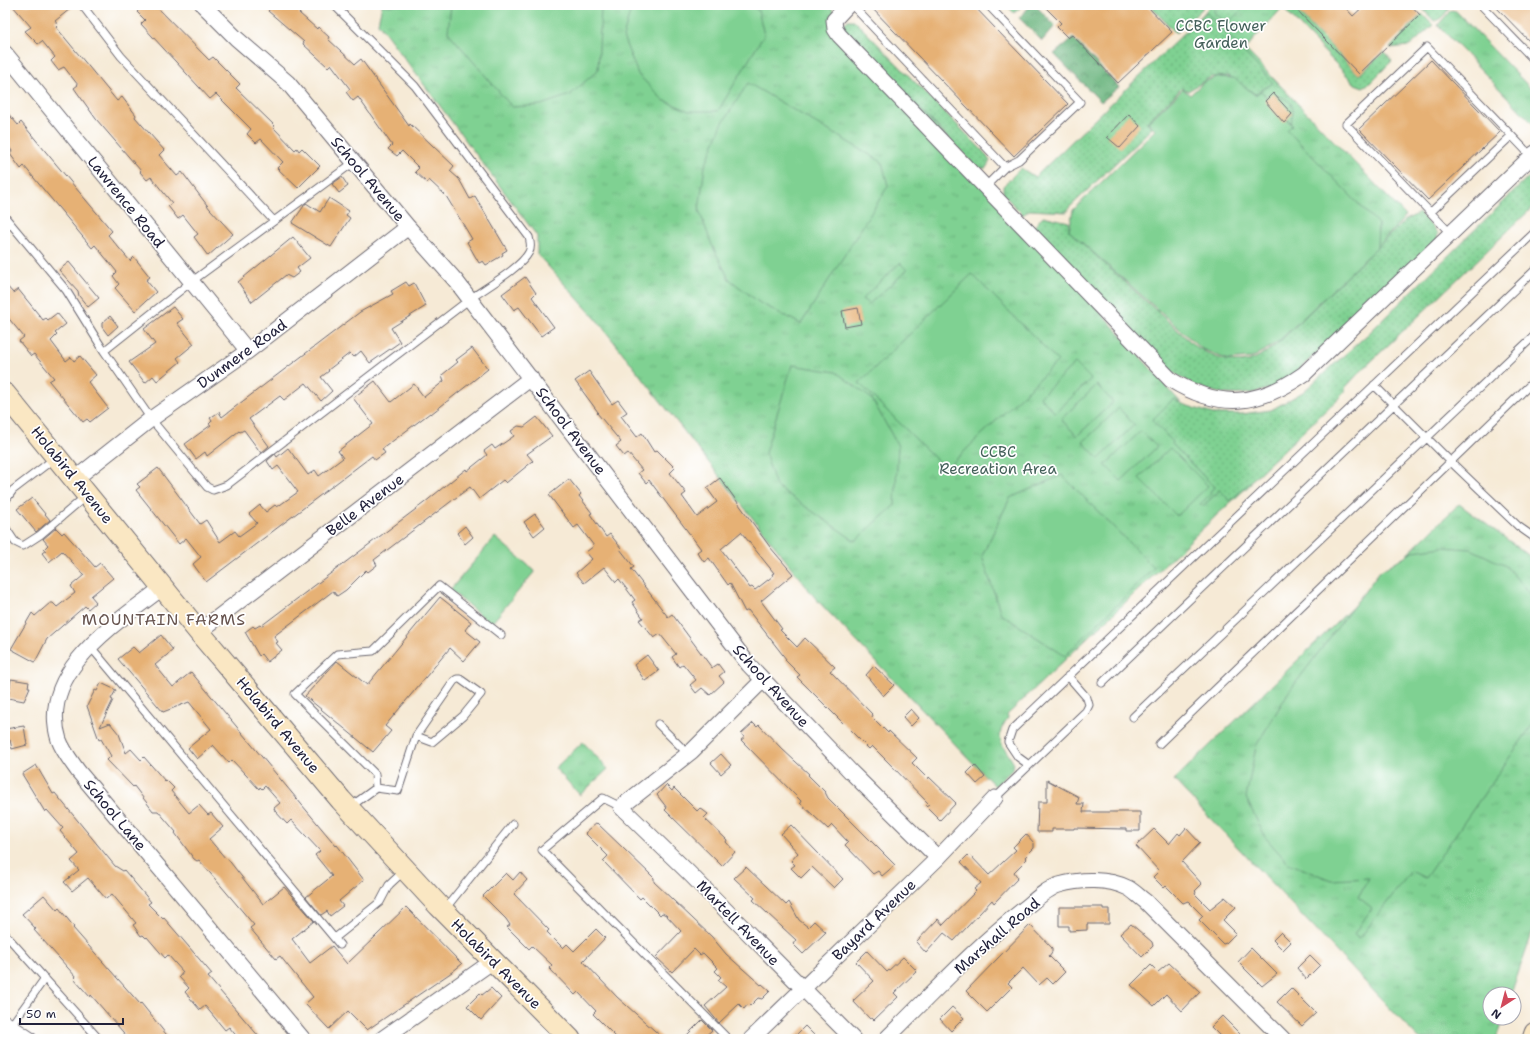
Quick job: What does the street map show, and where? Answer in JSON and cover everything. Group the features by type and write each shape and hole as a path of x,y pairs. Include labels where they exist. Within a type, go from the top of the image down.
{"main road":[{"name":"Holabird Avenue","path":"5,394 199,632 348,808 444,911 570,1039"},
{"path":"1533,1039 1535,1033"}],"street":[{"path":"848,5 834,20 834,29 839,35 986,186 1171,380 1187,390 1204,397 1219,400 1238,401 1270,395 1286,387 1304,374 1533,155"},
{"name":"School Avenue","path":"206,6 231,33 279,74 470,299 762,681 938,858"},
{"name":"Lawrence Road","path":"5,53 248,351"},
{"name":"Dunmere Road","path":"82,487 151,419 248,351 408,227"},
{"name":"Belle Avenue","path":"199,632 531,378"},
{"name":"School Lane","path":"163,587 90,646 73,666 65,679 56,712 56,726 60,741 67,755 78,771 303,1039"},
{"path":"621,807 688,754 762,681"},
{"name":"Bayard Avenue","path":"751,1039 938,858 995,798"},
{"name":"Martell Avenue","path":"621,807 683,867 854,1039"},
{"name":"Marshall Road","path":"886,1039 985,943 1036,900 1057,886 1074,881 1097,881 1115,884 1128,889 1145,901 1283,1039"},
{"path":"382,1039 493,961"},
{"path":"7,1028 29,1039"}],"lane":[{"path":"82,5 121,56 274,221"},
{"path":"336,7 346,5"},
{"path":"852,5 1005,167"},
{"path":"986,186 1005,167 1019,160 1080,102 988,5"},
{"path":"1481,5 1535,61"},
{"path":"5,217 66,290 104,351 151,419 207,487 213,490 227,485 524,259 530,251 531,244 529,237 415,86 336,7"},
{"path":"1451,234 1346,124 1427,47 1511,136 1533,155"},
{"path":"1430,212 1511,136"},
{"path":"104,351 192,282 354,162"},
{"path":"1029,765 1018,757 1008,742 1012,730 1535,232"},
{"path":"1102,683 1535,270"},
{"path":"1133,717 1535,335"},
{"path":"1159,744 1535,380"},
{"path":"1374,385 1395,405 1426,439 1518,526 1535,538"},
{"path":"5,501 13,490 56,457"},
{"path":"5,527 15,542 23,546 40,535 82,487"},
{"path":"376,788 375,774 295,694 337,654 373,651 439,586 501,635"},
{"path":"90,646 340,945"},
{"path":"995,798 1086,711 1089,705 1087,698 1068,676"},
{"path":"348,808 376,788 398,790 416,736 457,679 481,694 463,716 432,742 416,736"},
{"path":"658,724 688,754"},
{"path":"621,807 603,798 542,850 728,1039"},
{"path":"444,911 513,824"},
{"path":"335,938 380,902 389,885 405,870"},
{"path":"5,934 99,1039"},
{"path":"7,1028 45,978"}],"green space":[{"name":"CCBC Recreation Area","path":"382,5 836,5 832,9 1252,483 1007,715 1008,718 1003,725 1000,737 1003,747 1014,764 1013,769 995,786 816,599 596,319 537,254 537,236 378,23"},
{"path":"451,5 600,5 598,70 570,95 541,105 512,107 448,32"},
{"path":"632,5 749,5 758,10 764,35 718,111 689,111 663,100 638,74 623,37"},
{"path":"1006,5 1023,5 1014,13"},
{"path":"1031,5 1035,5 1055,26 1042,41 1019,18"},
{"path":"1149,5 1203,6 1202,9 1176,33"},
{"name":"CCBC Flower Garden","path":"1211,5 1278,5 1281,9 1245,49 1406,216 1377,247 1378,224 1234,78 1180,40"},
{"path":"1215,5 1246,5 1229,22 1223,20 1214,12"},
{"path":"1280,5 1291,5 1359,75 1384,52 1392,61 1370,83 1363,87 1355,84"},
{"path":"1419,5 1449,5 1448,10 1444,15 1434,21"},
{"path":"1451,10 1456,11 1535,93 1535,126 1438,25"},
{"path":"1206,12 1273,83 1255,94 1229,76 1211,77 1188,91 1182,88 1147,122 1152,128 1069,208 1067,212 1029,210 1023,215 1003,194 1003,186 1021,168 1035,177"},
{"path":"1422,14 1433,25 1410,46 1390,48"},
{"path":"848,20 854,20 983,151 990,161 986,168 978,169 847,32 844,24"},
{"path":"1073,38 1119,87 1101,102 1054,54"},
{"path":"1217,77 1234,78 1255,95 1261,91 1292,125 1287,130 1378,224 1377,247 1278,342 1252,358 1228,360 1202,349 1069,231 1073,210 1155,130 1148,122 1183,89 1190,95 1204,82"},
{"path":"748,83 882,162 888,186 801,324 760,303 729,279 712,245 699,210 705,166 722,124"},
{"path":"1279,96 1287,100 1292,105 1293,113 1291,123 1269,98"},
{"path":"1535,171 1535,205 1357,375 1345,388 1345,392 1230,501 1220,490 1203,506 1200,504 1211,494 1210,492 1214,487 1172,444 1173,442 1152,420 1173,399 1185,405 1213,414 1242,414 1271,410 1303,392 1368,334"},
{"path":"1419,213 1438,233 1437,240 1290,378 1271,388 1254,393 1241,394 1229,394 1204,389 1181,378 1170,370 1034,227 1043,216 1069,222 1069,231 1193,344 1206,353 1222,359 1238,362 1254,359 1277,344 1404,221"},
{"path":"900,263 907,270 869,304 862,299"},
{"path":"972,274 1058,361 946,469 859,383"},
{"path":"1075,363 1091,379 1055,413 1040,397"},
{"path":"792,365 836,372 872,399 898,446 895,505 855,541 776,486 765,453"},
{"path":"1097,385 1113,402 1077,436 1061,419"},
{"path":"1119,408 1134,425 1099,459 1083,442"},
{"path":"1141,431 1157,447 1121,481 1105,465"},
{"path":"1170,448 1208,486 1177,516 1139,478"},
{"path":"1062,475 1154,568 1065,656 1001,614 982,556 1010,498"},
{"path":"1459,504 1535,560 1535,924 1514,986 1482,986 1482,1026 1500,1026 1496,1039 1419,1039 1174,780"},
{"path":"495,537 535,571 491,624 450,590"},
{"path":"1443,547 1471,549 1506,566 1535,600 1535,721 1425,878 1411,871 1360,938 1354,934 1372,908 1358,897 1369,878 1331,880 1288,863 1265,837 1246,798 1256,746 1288,693 1380,571 1413,551"},
{"path":"583,742 608,769 580,795 555,768"}],"building":[{"path":"12,5 75,5 55,21 58,25 56,27 117,101 122,97 136,115 135,117 164,150 159,155 177,176 182,172 210,209 233,234 208,256 194,237 198,234 183,215 178,219 168,206 172,203 151,177 147,180 96,119 74,88 78,85 64,67 58,70 51,61 55,57 42,41 38,44 25,31 31,27"},
{"path":"144,5 155,5 209,60 213,57 240,84 236,88 275,126 273,127 295,150 297,148 299,151 302,148 320,166 298,188 277,168 283,162 261,139 256,143 247,134 251,129 216,94 210,99 141,24 145,20 137,12"},
{"path":"274,5 295,5 301,11 299,13 317,29 318,27 329,37 328,39 355,64 361,59 409,126 410,124 454,166 450,171 459,179 470,199 475,196 507,250 502,253 503,255 486,265 483,261 479,263 467,242 472,239 446,196 429,180 427,183 415,172 419,168 402,151 397,156 388,149 392,145 358,97 353,101 346,92 350,89 331,64 328,67 303,44 304,42 268,11"},
{"path":"869,5 973,5 1068,104 1014,156"},
{"path":"1043,5 1146,5 1172,32 1118,83 1072,35 1068,38 1057,27 1061,23"},
{"path":"1292,5 1343,5 1353,16 1365,5 1411,5 1420,15 1359,74"},
{"path":"1494,5 1528,5 1535,13 1535,47"},
{"path":"1431,60 1500,132 1428,200 1359,129"},
{"path":"1273,93 1292,114 1284,123 1265,101"},
{"path":"5,110 18,125 21,122 112,231 108,235 130,261 134,257 150,277 146,280 156,292 135,311 115,288 119,284 113,276 117,272 95,245 92,248 24,166 21,169 10,154 12,151 5,142"},
{"path":"1129,114 1140,126 1120,148 1107,137"},
{"path":"342,177 348,186 339,193 332,184"},
{"path":"329,198 349,211 346,215 350,218 331,247 292,223 306,203 320,212"},
{"path":"293,237 310,258 297,268 300,272 292,278 286,275 252,302 238,282"},
{"path":"69,262 99,298 88,307 79,296 78,291 59,270"},
{"path":"525,277 536,293 532,297 554,327 541,336 519,307 514,310 502,294"},
{"path":"406,282 409,286 414,283 426,306 391,328 400,342 370,363 361,351 354,357 350,353 321,377 332,391 321,401 306,383 284,400 280,396 249,419 269,446 261,453 244,430 239,431 207,456 205,452 196,459 185,444 211,425 209,424 212,421 210,418 219,412 222,417 360,312 393,294 391,291"},
{"path":"5,284 13,293 18,289 43,320 46,318 48,320 57,313 66,324 55,333 57,335 51,341 66,361 71,357 74,361 80,356 96,375 88,382 108,408 90,422 87,419 83,422 49,381 54,378 34,354 31,356 19,341 24,337 5,314"},
{"path":"173,307 183,319 177,323 194,344 177,358 180,362 157,381 153,376 145,383 129,362 155,344 144,329"},
{"path":"858,308 861,324 845,327 842,311"},
{"path":"110,316 118,326 108,335 102,327 102,323"},
{"path":"472,348 488,369 431,414 430,413 382,449 385,453 375,460 372,456 206,582 193,564 201,557 186,538 179,544 136,490 140,487 137,484 158,468 200,524 206,520 220,542 235,531 239,536 257,523 249,514 260,505 266,512 275,505 277,507 298,492 278,466 273,470 267,461 275,454 277,457 288,448 308,475 315,470 319,476 343,458 338,451 373,424 353,398 375,381 391,402 414,384 424,397 444,381 442,375 458,362 456,360"},
{"path":"589,371 612,404 618,400 627,412 621,416 637,437 642,433 654,452 657,450 675,468 670,473 686,493 682,496 697,517 717,502 707,488 720,478 770,547 793,574 761,601 782,629 780,630 797,647 805,638 835,667 830,671 873,715 872,717 888,733 889,731 917,758 912,763 956,803 940,820 926,806 929,804 872,746 869,749 797,677 800,675 785,660 786,659 748,610 745,612 730,583 728,585 709,558 704,562 697,552 701,549 649,480 646,483 638,473 642,470 628,453 624,456 616,446 621,442 597,413 598,412 575,381","holes":["741,532 774,573 772,574 773,576 755,590 752,587 750,588 721,549"]},
{"path":"537,417 552,436 527,454 533,461 506,483 503,480 479,499 470,487 374,560 377,565 368,572 366,570 346,590 337,596 333,591 274,636 278,642 276,643 282,650 267,662 261,654 259,656 245,632 253,626 255,628 260,625 261,626 424,503 466,469 467,471 487,455 484,451 492,445 495,449 514,436 511,431 518,426 524,427"},
{"path":"569,479 581,494 579,496 592,513 590,514 606,537 610,534 621,548 620,549 634,567 631,569 668,617 672,614 712,668 718,664 724,672 719,676 724,682 710,695 702,688 696,693 690,685 696,680 683,664 679,667 672,657 676,654 660,634 654,638 639,620 643,618 632,602 635,600 619,579 616,582 604,567 584,583 576,573 592,559 586,552 594,546 578,525 574,528 549,495"},
{"path":"32,498 50,520 36,532 17,509"},
{"path":"535,514 545,527 534,536 524,522"},
{"path":"465,526 473,537 465,544 457,533"},
{"path":"56,528 62,534 64,532 95,567 100,563 113,578 91,596 96,602 88,609 85,606 47,639 35,662 11,649 32,613 35,616 50,603 53,603 57,607 75,593 71,586 84,575 62,551 49,562 42,553 46,550 44,549 48,545 43,539"},
{"path":"440,597 471,622 465,630 480,642 464,661 450,648 385,726 391,731 373,752 305,696 337,661 367,685"},
{"path":"161,635 173,650 155,665 173,687 191,672 336,846 337,845 364,880 339,901 343,906 330,916 327,911 321,915 306,897 332,876 315,855 320,851 291,820 287,824 275,811 274,808 280,803 265,786 262,789 260,787 259,789 232,760 229,763 213,745 197,759 188,748 211,729 189,702 163,712 118,659 133,647 139,653"},
{"path":"647,655 659,671 645,681 634,665"},
{"path":"874,666 894,685 883,696 866,675"},
{"path":"11,679 29,682 28,687 30,687 24,701 8,698"},
{"path":"101,683 116,690 111,699 113,700 100,727 110,723 119,734 126,753 131,749 141,760 144,757 165,781 166,780 174,788 171,791 189,813 199,805 208,815 211,813 223,827 209,839 226,859 227,858 263,904 284,887 314,921 292,939 310,963 332,946 347,964 406,907 462,964 367,1030 348,1011 329,1029 305,1004 313,997 280,956 276,959 250,928 254,925 199,860 197,861 194,859 175,833 176,832 158,811 153,811 134,786 133,787 107,760 111,756 101,739 99,740 87,706 95,690 97,691"},
{"path":"911,709 919,718 911,726 903,717"},
{"path":"753,723 757,727 759,725 809,774 808,775 825,792 828,798 895,865 882,876 878,871 873,874 845,845 848,842 832,825 828,829 800,803 801,801 741,740 745,737 741,734"},
{"path":"24,726 27,745 12,749 10,740 5,741 5,729"},
{"path":"721,754 731,765 721,774 711,763"},
{"path":"36,765 53,794 55,793 115,866 123,871 124,870 151,902 148,904 163,919 164,918 212,974 208,977 261,1039 239,1039 229,1027 225,1030 205,1006 200,1010 185,992 189,988 179,977 183,972 168,955 165,958 147,937 146,938 143,935 141,936 133,925 136,923 112,894 106,899 88,878 72,891 64,882 79,870 71,861 79,854 60,831 63,828 47,810 45,812 22,774"},
{"path":"975,765 985,777 977,784 967,773"},
{"path":"1047,780 1079,797 1077,804 1084,804 1083,812 1140,812 1140,831 1126,831 1126,829 1074,828 1052,829 1052,832 1037,832 1038,802 1047,802"},
{"path":"666,785 672,791 674,788 697,811 700,808 708,814 704,818 727,840 726,842 735,852 722,866 665,810 667,808 657,795"},
{"path":"597,823 654,878 654,882 712,937 726,954 761,985 762,984 770,991 762,999 758,998 750,1006 748,1004 744,1009 739,1004 719,1023 705,1006 726,987 718,980 721,977 715,971 718,968 703,953 700,955 694,949 672,972 656,957 681,931 666,915 662,913 660,915 642,897 640,899 603,861 608,856 585,833"},
{"path":"791,825 843,879 834,888 812,867 801,878 791,868 795,865 791,861 798,853 781,834"},
{"path":"1186,828 1200,843 1182,862 1202,884 1195,891 1195,894 1210,909 1225,897 1236,907 1223,920 1236,933 1223,944 1199,920 1203,916 1188,901 1183,903 1166,886 1164,888 1153,877 1159,871 1136,846 1154,829 1169,844 1178,833 1180,835"},
{"path":"1026,834 1034,843 1034,848 1025,857 1027,859 1014,872 1018,878 994,903 992,900 954,941 944,933 926,953 916,942 938,919 943,925 976,891 974,889 981,883 961,862 969,854 989,875 1016,850 1013,847"},
{"path":"746,867 786,905 789,902 799,920 808,927 814,921 826,932 803,954 793,944 796,940 753,900 755,898 734,878"},
{"path":"520,872 527,880 514,894 549,930 547,932 563,948 567,944 574,951 596,929 605,938 583,961 617,997 664,1039 618,1039 593,1014 596,1011 578,992 575,995 549,968 552,965 532,946 529,949 507,927 510,925 506,919 483,896 506,873 513,880"},
{"path":"44,895 57,910 59,908 74,927 73,928 140,1004 141,1003 170,1039 129,1039 91,995 90,997 74,979 76,977 34,930 36,929 22,914"},
{"path":"1059,907 1103,907 1103,909 1109,909 1109,924 1087,924 1087,930 1069,931 1069,926 1059,926"},
{"path":"1131,924 1152,942 1153,946 1142,957 1120,934"},
{"path":"1030,925 1052,948 1052,952 1049,956 1065,972 1053,984 1047,978 1039,985 1023,968 1008,983 1012,987 987,1012 966,991"},
{"path":"1281,932 1291,942 1283,950 1273,940"},
{"path":"1251,948 1277,974 1262,986 1238,962"},
{"path":"867,951 887,972 903,957 917,971 894,993 898,997 874,1020 872,1018 870,1019 853,1001 874,981 856,962"},
{"path":"1310,955 1320,965 1306,979 1297,968"},
{"path":"1169,963 1200,992 1182,1011 1166,994 1154,1006 1131,985 1151,965 1158,972"},
{"path":"491,988 501,998 481,1020 467,1006 480,993 482,995"},
{"path":"1291,988 1316,1013 1302,1026 1277,1002"},
{"path":"952,1007 964,1018 951,1031 940,1019"},
{"path":"1222,1016 1245,1039 1223,1039 1211,1027"},
{"path":"702,1020 712,1030 702,1039 683,1039"},
{"path":"805,1026 818,1039 792,1039"}],"district":[{"name":"MOUNTAIN FARMS","path":"164,619"}]}
